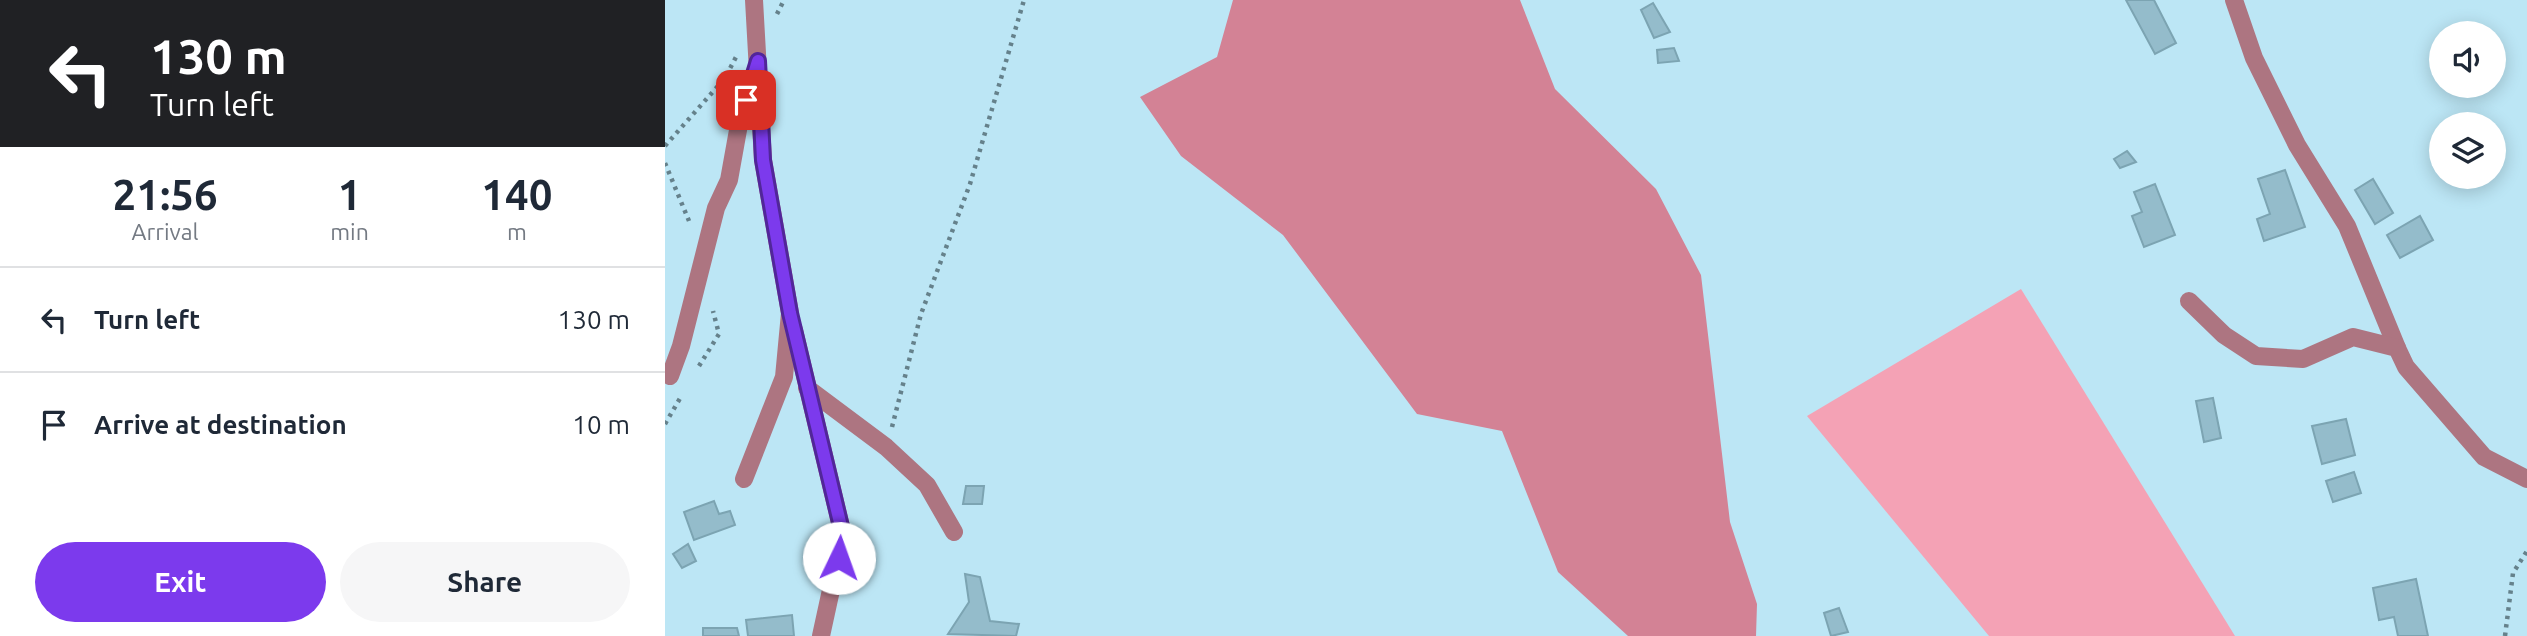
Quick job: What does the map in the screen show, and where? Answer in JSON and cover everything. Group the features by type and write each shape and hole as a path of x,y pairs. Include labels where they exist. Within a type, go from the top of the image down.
{"street":[{"path":"754,0 763,160 790,313 843,535 821,636"},
{"path":"2234,0 2254,58 2297,145 2347,226 2406,367 2484,457 2527,479"},
{"path":"670,376 681,346 716,208 729,180 740,119 758,61"},
{"path":"2189,301 2224,335 2256,356 2303,359 2353,337 2397,348"},
{"path":"744,479 784,377 790,313"},
{"path":"807,388 886,447 927,485 954,532"}],"path":[{"path":"665,146 725,78 734,58 756,34 769,29 784,0"},
{"path":"886,447 921,314 969,184 1024,0"},
{"path":"2505,636 2513,573 2527,551"}],"shaded area":[{"path":"1233,0 1520,0 1555,89 1656,189 1701,275 1730,522 1757,604 1756,636 1628,636 1558,572 1502,431 1417,414 1283,235 1181,156 1140,97 1217,57"},
{"path":"2021,289 2235,636 1989,636 1807,416"}],"building":[{"path":"2126,0 2154,0 2176,43 2155,54"},
{"path":"1653,3 1670,32 1654,38 1641,10"},
{"path":"1674,48 1679,61 1658,63 1657,50"},
{"path":"2127,151 2136,162 2120,168 2114,159"},
{"path":"2285,170 2305,227 2264,241 2257,219 2270,214 2258,179"},
{"path":"2373,179 2393,213 2375,224 2355,190"},
{"path":"2155,184 2175,235 2144,247 2132,216 2142,212 2134,192"},
{"path":"2420,216 2433,240 2400,258 2387,235"},
{"path":"2213,398 2221,438 2204,442 2196,401"},
{"path":"2346,419 2355,455 2322,464 2312,426"},
{"path":"2354,472 2361,493 2333,502 2326,481"},
{"path":"966,486 984,486 982,504 963,504"},
{"path":"714,501 719,514 730,511 735,525 694,540 684,512"},
{"path":"688,544 696,561 682,568 673,554"},
{"path":"965,574 980,577 990,621 1019,624 1016,636 948,634 969,602"},
{"path":"2416,579 2428,636 2398,636 2394,617 2379,620 2373,588"},
{"path":"1839,608 1848,632 1831,636 1824,613"},
{"path":"792,615 794,636 748,636 746,620"},
{"path":"703,628 737,628 739,636 703,636"}],"route":[{"path":"746,100 758,61 763,160 790,313 843,535 839,558"}]}
